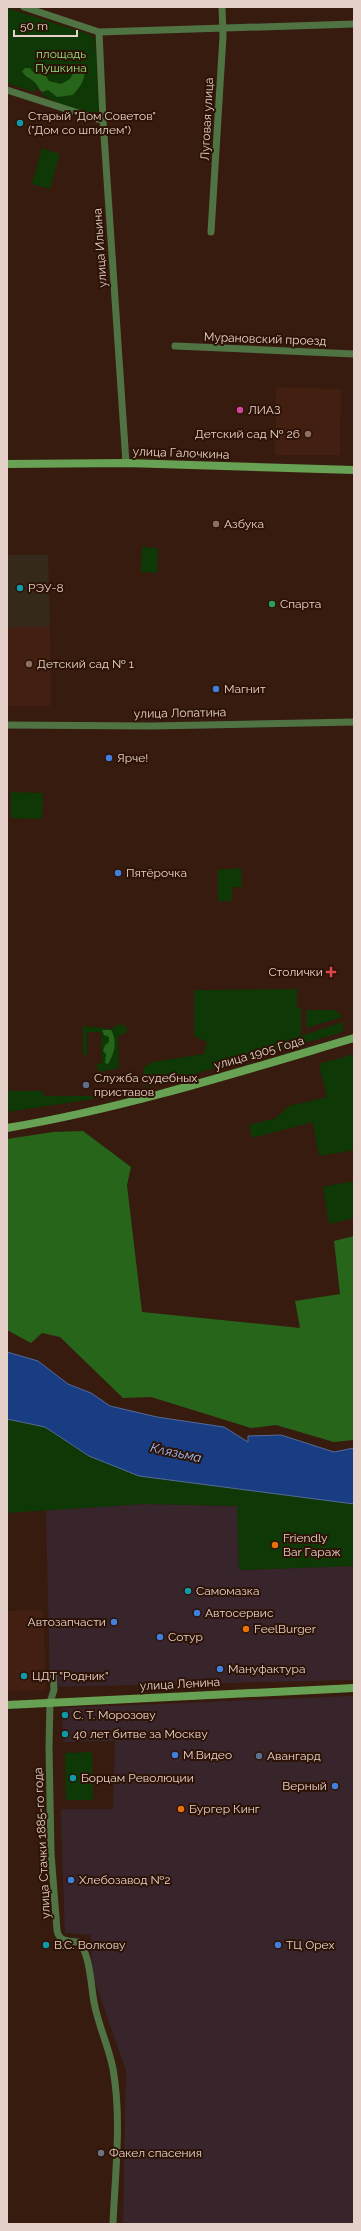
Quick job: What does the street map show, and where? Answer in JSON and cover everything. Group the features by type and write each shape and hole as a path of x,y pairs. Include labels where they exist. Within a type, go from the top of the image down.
{"street":[{"path":"24,7 99,32 354,24"},
{"name":"Луговая улица","path":"211,232 222,43 222,7"},
{"name":"улица Ильина","path":"99,32 103,120 126,463"},
{"path":"7,90 97,120 103,120"},
{"name":"Мурановский проезд","path":"175,346 354,354"},
{"name":"улица Галочкина","path":"7,464 126,463 354,470"},
{"name":"улица Лопатина","path":"7,725 152,726 354,722"},
{"name":"улица 1905 Года","path":"7,1128 81,1115 140,1100 354,1038"},
{"path":"50,1702 54,1690 53,1674"},
{"name":"улица Ленина","path":"7,1705 354,1688"},
{"name":"улица Стачки 1885-го года","path":"50,1702 51,1853 57,1930 60,1938 65,1941 78,1942 85,1950 95,2012 113,2068 117,2100 117,2141 113,2224"}],"shaded area":[{"name":"Детский сад № 26","path":"276,387 341,389 340,455 275,455"},
{"path":"7,555 48,555 50,627 7,627"},
{"name":"Детский сад № 1","path":"7,627 50,627 51,704 49,706 7,706"},
{"path":"144,1504 237,1506 239,1570 354,1566 354,1680 50,1687 46,1510"},
{"path":"43,1610 46,1690 7,1691 7,1611"},
{"path":"354,1696 354,2224 123,2224 126,2070 92,1974 91,1935 65,1933 61,1817 61,1809 113,1809 115,1741 63,1742 62,1708"}],"green space":[{"name":"площадь Пушкина","path":"7,8 91,35 95,39 99,108 97,112 76,110 42,95 42,90 37,88 34,92 7,83"},
{"path":"80,67 85,69 85,73 82,83 78,89 73,95 57,97 48,90 42,92 37,85 22,71 25,68 30,68 33,72 46,76 49,81 61,84 70,79 75,69"},
{"path":"42,148 60,154 50,189 32,184"},
{"path":"142,547 158,548 157,573 141,572"},
{"path":"11,792 43,793 42,819 11,818"},
{"path":"241,868 242,887 232,887 232,901 218,901 218,870"},
{"path":"297,989 297,1008 301,1008 301,1036 343,1022 343,1032 148,1087 142,1080 144,1067 152,1062 204,1054 207,1042 194,1036 194,990"},
{"path":"306,1010 335,1010 343,1017 306,1028"},
{"path":"117,1025 124,1025 127,1029 126,1033 118,1036 119,1068 99,1072 96,1064 102,1063 101,1032 87,1032 87,1055 83,1055 83,1026 112,1029"},
{"path":"102,1030 111,1030 115,1043 112,1056 108,1064 105,1063 106,1054 103,1051 105,1045 109,1042 109,1037 104,1035"},
{"path":"354,1054 354,1150 319,1156 313,1122 252,1138 249,1125 276,1118 289,1106 327,1097 319,1064"},
{"path":"7,1091 43,1091 44,1096 93,1096 93,1099 7,1112"},
{"path":"83,1131 131,1167 127,1185 142,1312 300,1328 295,1301 340,1294 334,1241 354,1236 354,1440 334,1442 276,1425 251,1428 151,1397 123,1398 60,1337 42,1333 31,1343 7,1330 7,1139 53,1132"},
{"path":"354,1181 354,1218 329,1224 323,1187"},
{"path":"7,1419 45,1427 89,1456 310,1498 354,1504 354,1566 239,1570 237,1506 144,1504 7,1513"},
{"path":"92,1752 93,1800 66,1800 65,1753"}],"water":[{"name":"Клязьма","path":"7,1352 38,1361 68,1384 91,1393 110,1406 157,1417 224,1427 248,1442 248,1436 281,1435 334,1452 354,1448 354,1504 139,1476 89,1456 45,1427 7,1419"}],"place":[{"name":"Старый \"Дом Советов\" (\"Дом со шпилем\")","path":"20,123"},
{"name":"ЛИАЗ","path":"240,410"},
{"name":"Детский сад № 26","path":"308,434"},
{"name":"Азбука","path":"216,524"},
{"name":"РЭУ-8","path":"20,588"},
{"name":"Спарта","path":"272,604"},
{"name":"Детский сад № 1","path":"29,664"},
{"name":"Магнит","path":"216,689"},
{"name":"Ярче!","path":"109,758"},
{"name":"Пятёрочка","path":"118,873"},
{"name":"Столички","path":"331,972"},
{"name":"Служба судебных приставов","path":"86,1085"},
{"name":"Friendly Bar Гараж","path":"275,1545"},
{"name":"Самомазка","path":"188,1591"},
{"name":"Автосервис","path":"197,1613"},
{"name":"Автозапчасти","path":"114,1622"},
{"name":"FeelBurger","path":"246,1629"},
{"name":"Сотур","path":"160,1637"},
{"name":"Мануфактура","path":"220,1669"},
{"name":"ЦДТ \"Родник\"","path":"24,1676"},
{"name":"С. Т. Морозову","path":"65,1715"},
{"name":"40 лет битве за Москву","path":"65,1734"},
{"name":"М.Видео","path":"175,1755"},
{"name":"Авангард","path":"259,1756"},
{"name":"Борцам Революции","path":"73,1778"},
{"name":"Верный","path":"335,1786"},
{"name":"Бургер Кинг","path":"181,1809"},
{"name":"Хлебозавод №2","path":"71,1880"},
{"name":"В.С. Волкову","path":"46,1945"},
{"name":"ТЦ Орех","path":"278,1945"},
{"name":"Факел спасения","path":"101,2153"}]}
